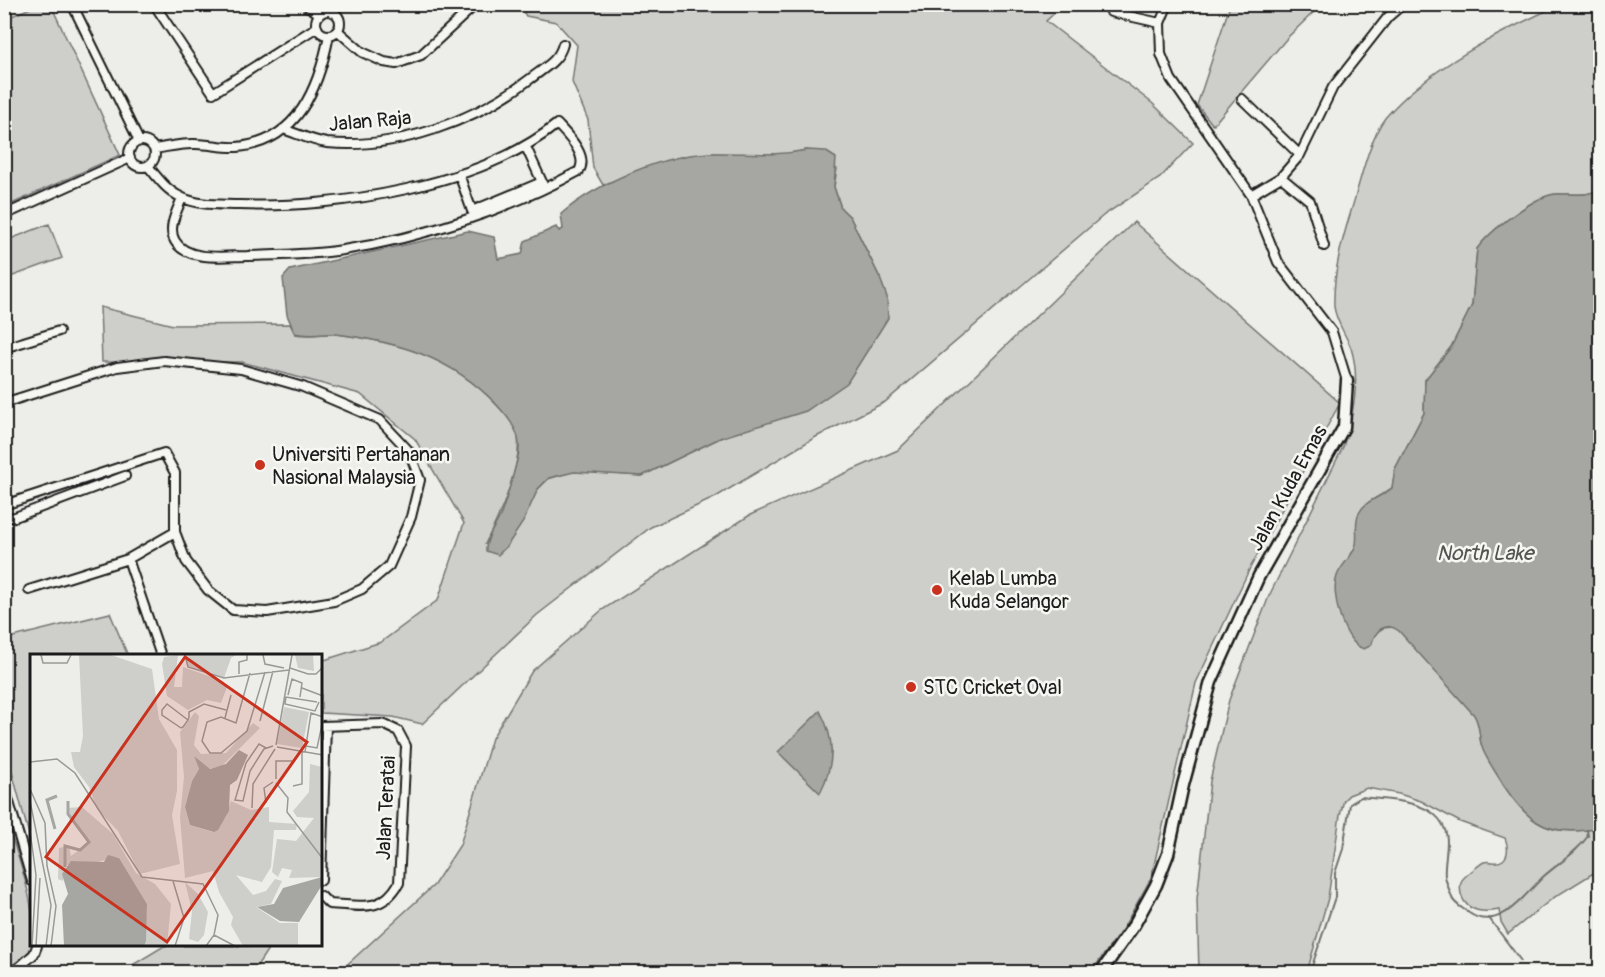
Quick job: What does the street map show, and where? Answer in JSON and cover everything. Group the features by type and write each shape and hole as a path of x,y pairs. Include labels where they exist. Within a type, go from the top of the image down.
{"street":[{"path":"72,4 139,141"},
{"path":"304,4 320,14 332,12 339,4"},
{"path":"338,31 362,52 384,62 396,64 421,54 476,4"},
{"name":"Jalan Kuda Emas","path":"1101,972 1134,925 1156,885 1168,854 1183,785 1211,681 1259,576 1344,427 1347,381 1332,332 1278,262 1251,195 1170,79 1161,54 1160,23 1168,4"},
{"path":"1251,195 1281,177 1300,155 1333,87 1388,17 1403,4"},
{"path":"156,7 213,93 317,27 320,14"},
{"path":"332,12 340,21 338,31"},
{"path":"1111,12 1160,23"},
{"path":"317,27 322,33 329,35 338,31"},
{"path":"154,149 192,144 236,147 266,140 283,129 304,110 315,88 329,35"},
{"name":"Jalan Raja","path":"283,129 328,143 355,143 430,131 457,122 515,91 560,56 563,44"},
{"path":"1242,99 1300,155"},
{"path":"130,158 140,166 148,166 170,190 182,198 199,203 261,206 372,198 459,174 526,147 557,124 582,158 583,165 579,171 524,198 466,220 343,250 236,256 198,255 186,252 174,240 171,233 182,198"},
{"path":"139,141 148,142 154,149 155,157 148,166"},
{"path":"130,158 130,150 139,141"},
{"path":"459,174 472,211 542,182 526,147"},
{"path":"4,215 130,158"},
{"path":"1281,177 1310,201 1324,246"},
{"path":"4,348 59,331"},
{"path":"4,403 117,367 164,361 251,372 303,387 380,420 409,451 420,480 411,517 389,566 363,589 334,601 267,612 233,610 208,590 186,561 175,532 175,473 164,453 4,505"},
{"path":"4,518 15,517 125,476"},
{"path":"29,590 128,559 175,532"},
{"path":"128,559 160,654"},
{"name":"Jalan Teratai","path":"322,829 324,726 383,724 398,731 406,746 399,883 389,898 374,905 329,904 322,897"},
{"path":"4,785 30,874"},
{"path":"14,972 21,969 34,954 36,947"}],"shaded area":[{"path":"37,5 51,5 120,155 5,207 5,19"},
{"path":"519,5 1063,5 1046,21 1152,103 1193,143 1160,178 1104,215 885,402 814,438 714,498 651,527 537,615 422,724 393,717 322,713 322,661 381,642 438,600 464,523 415,439 360,394 242,362 102,362 100,307 173,325 290,324 295,334 336,334 359,337 402,347 442,363 478,387 509,418 517,431 518,448 513,477 503,506 485,544 507,546 538,489 548,479 574,471 642,476 720,438 751,426 880,278 850,217 841,209 834,187 837,169 807,150 778,156 710,153 668,160 603,185 593,168 588,120 572,82 577,45 556,22 526,16"},
{"path":"1230,5 1321,5 1288,37 1213,125 1197,105"},
{"path":"1559,5 1600,5 1600,188 1590,193 1556,194 1536,201 1501,224 1477,249 1472,305 1451,347 1425,380 1424,413 1395,469 1392,488 1371,501 1356,546 1339,573 1336,593 1372,643 1375,633 1383,628 1394,627 1439,670 1477,719 1481,743 1486,755 1513,797 1532,818 1542,825 1567,831 1600,828 1600,869 1553,898 1508,934 1501,922 1499,910 1481,911 1471,908 1463,900 1460,888 1462,880 1482,863 1498,862 1505,858 1507,844 1505,838 1460,822 1421,801 1367,788 1349,795 1344,800 1328,898 1307,972 1199,972 1197,899 1210,781 1229,700 1269,596 1343,447 1353,410 1356,385 1354,360 1351,348 1336,317 1334,293 1342,244 1374,137 1385,118 1421,83 1490,39"},
{"name":"Kelab Lumba Kuda Selangor","path":"1134,222 1340,403 1249,570 1196,683 1151,878 1122,930 1091,972 339,972 434,885 460,845 492,738 532,671 602,610 750,515 898,450"},
{"path":"49,224 62,258 5,279 5,241"},
{"path":"110,613 127,654 30,654 30,838 5,746 5,639"},
{"path":"4,813 29,896 31,947 21,959 5,969"},
{"path":"162,947 269,947 253,972 121,972"}],"water":[{"path":"807,150 825,151 836,158 834,187 841,208 850,217 887,297 888,318 847,383 806,411 720,438 642,476 574,472 549,478 538,489 523,522 498,555 486,551 486,546 503,508 515,469 519,441 514,428 496,404 461,374 423,354 359,337 295,333 287,315 283,278 290,270 468,231 494,237 498,259 522,254 525,241 556,227 559,231 563,229 561,214 593,192 632,172 693,155 771,154"},
{"name":"North Lake","path":"1600,188 1600,828 1569,831 1544,826 1534,820 1514,800 1481,746 1478,723 1474,715 1399,631 1389,627 1381,629 1370,646 1364,649 1350,638 1340,617 1335,584 1339,572 1354,549 1359,513 1366,504 1392,488 1395,469 1424,413 1425,380 1451,347 1472,305 1477,249 1502,224 1536,201 1556,194 1590,193"},
{"path":"820,711 829,732 831,752 828,772 820,793 778,752"}],"waterway":[{"path":"1310,972 1335,897 1335,873 1343,849 1350,804 1361,797 1413,804 1432,812 1439,819 1446,833 1445,876 1452,898 1459,906 1480,918 1491,918 1511,909 1544,876 1579,847 1588,836 1587,830"},
{"path":"1489,918 1521,961"}],"place":[{"name":"Universiti Pertahanan Nasional Malaysia","path":"260,465"},
{"name":"Kelab Lumba Kuda Selangor","path":"937,590"},
{"name":"STC Cricket Oval","path":"911,687"}]}
